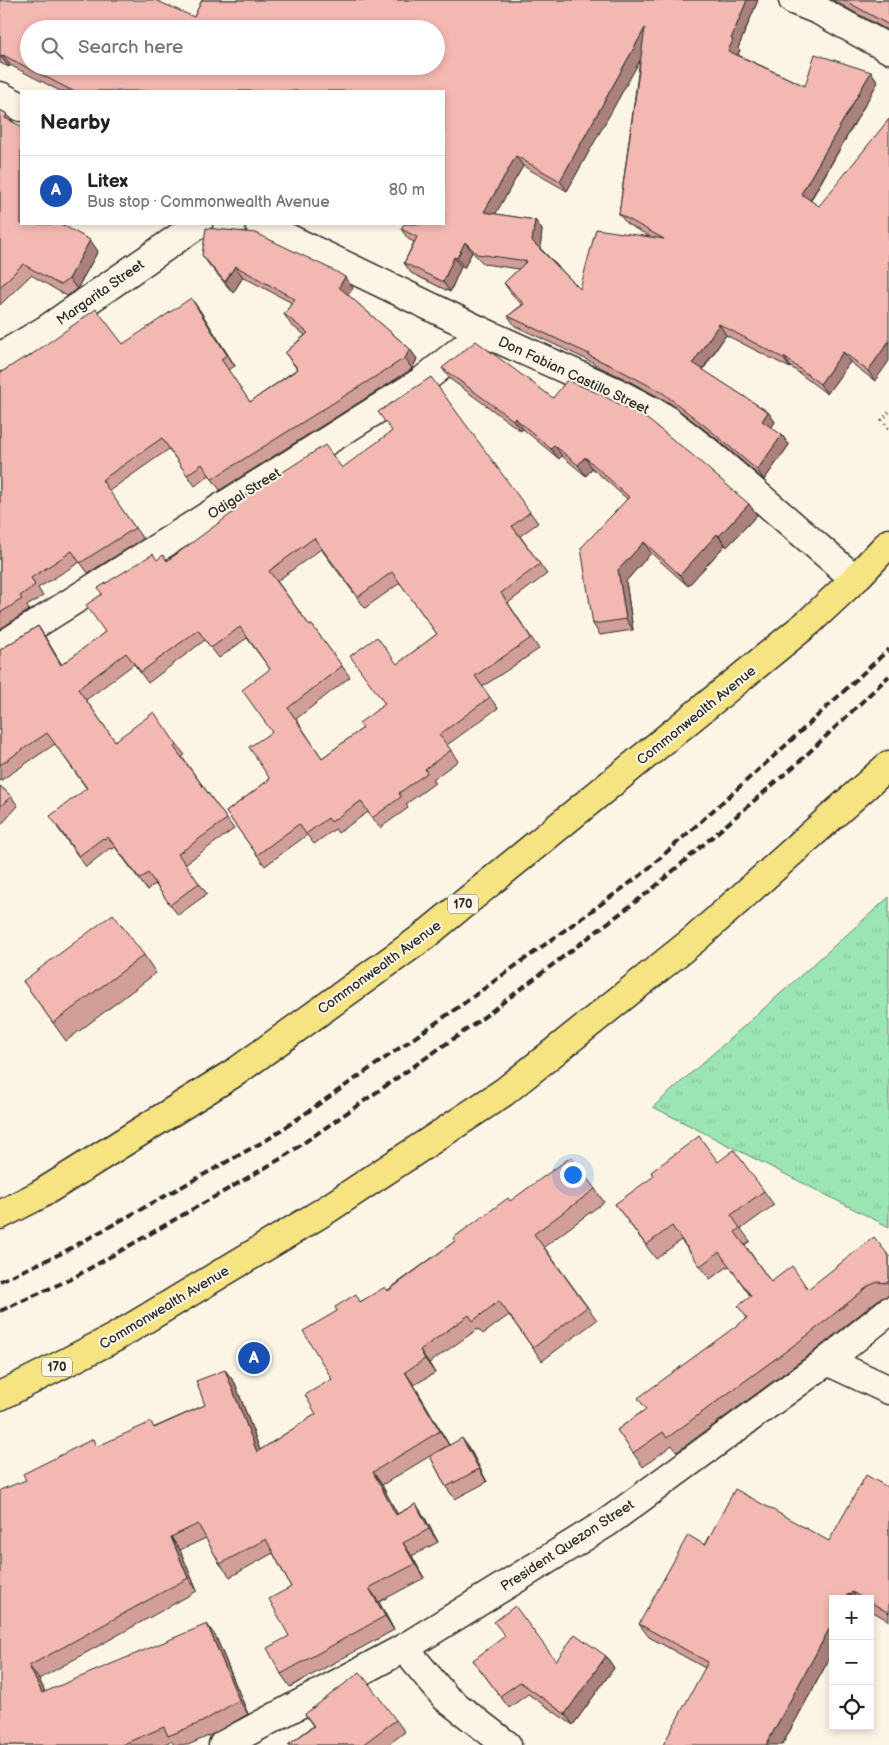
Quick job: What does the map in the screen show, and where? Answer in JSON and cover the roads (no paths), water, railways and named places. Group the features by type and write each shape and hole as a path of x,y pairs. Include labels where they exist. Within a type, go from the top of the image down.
{"main road":[{"name":"Commonwealth Avenue","path":"0,1215 39,1195 237,1071 423,937 809,622 855,579 889,543"},
{"name":"Commonwealth Avenue","path":"0,1396 122,1333 323,1212 504,1092 695,939 889,765"}],"street":[{"path":"794,0 818,10 889,49"},
{"path":"0,96 20,106"},
{"name":"Margarita Street","path":"0,357 47,329 197,225"},
{"name":"Don Fabian Castillo Street","path":"261,225 483,332 616,392 663,418 708,452 855,579"},
{"name":"Odigal Street","path":"0,648 422,381 483,332"},
{"name":"President Quezon Street","path":"223,1745 404,1648 608,1522 827,1361 889,1311"},
{"path":"827,1361 889,1390"},
{"path":"404,1648 446,1698 507,1745"}],"railway":[{"path":"0,1281 60,1254 270,1138 460,1006 641,875 785,746 889,649"},
{"path":"0,1311 73,1278 282,1158 476,1023 651,890 800,761 889,676"}],"place":[{"name":"Litex","path":"254,1358"}]}
